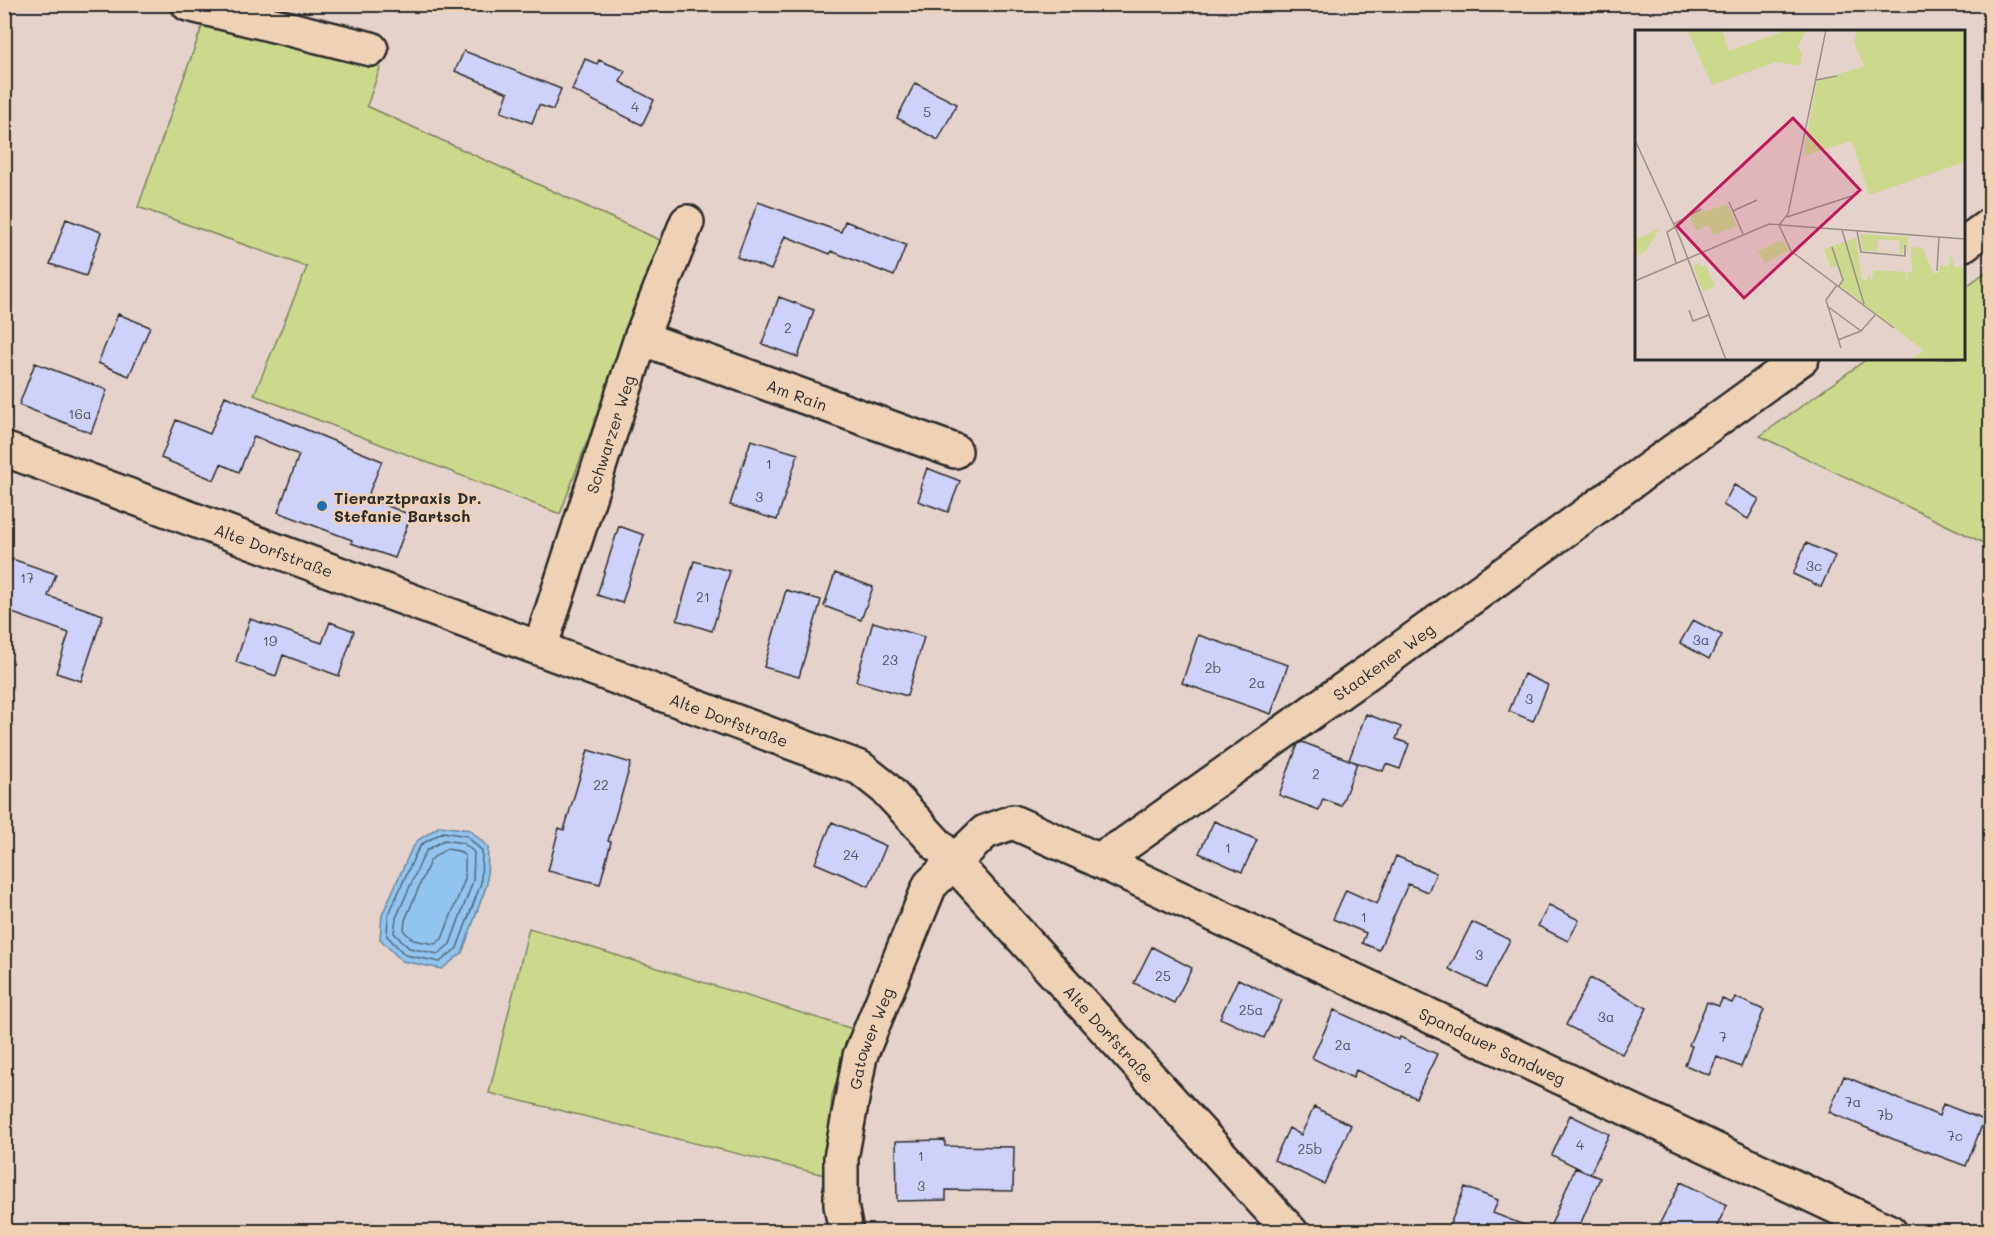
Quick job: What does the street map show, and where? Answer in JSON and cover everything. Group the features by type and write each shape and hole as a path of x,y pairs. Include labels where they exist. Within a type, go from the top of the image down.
{"street":[{"path":"188,4 371,49"},
{"name":"Schwarzer Weg","path":"540,648 640,338 687,222"},
{"path":"1965,243 1990,225"},
{"name":"Am Rain","path":"640,338 956,451"},
{"name":"Staakener Weg","path":"1098,860 1124,845 1384,661 1799,360"},
{"name":"Alte Dorfstraße","path":"4,449 860,768 885,787 1291,1232"},
{"path":"953,862 985,832 1013,822 1098,860"},
{"name":"Spandauer Sandweg","path":"1098,860 1890,1232"},
{"name":"Gatower Weg","path":"846,1232 841,1205 841,1158 860,1056 930,885 953,862"}],"green space":[{"path":"204,21 382,62 367,106 662,241 560,514 254,395 307,267 138,207"},
{"path":"1990,269 1990,546 1760,436 1866,360 1965,360 1965,287"},
{"path":"529,928 853,1029 832,1096 825,1175 489,1093"}],"water":[{"path":"440,826 470,830 488,847 487,884 462,953 442,969 402,961 380,939 382,915 411,850 418,840"}],"building":[{"path":"464,51 561,89 553,110 539,105 532,123 501,112 508,93 455,71"},
{"path":"585,59 597,64 599,60 625,71 620,82 654,100 642,125 572,90"},
{"path":"915,83 957,104 938,140 897,118"},
{"path":"758,202 841,232 845,221 906,245 894,276 785,236 771,270 737,257"},
{"path":"66,219 101,232 86,276 50,264"},
{"path":"779,297 814,310 798,357 762,344"},
{"path":"118,314 150,327 129,376 98,363"},
{"path":"35,363 107,390 91,433 19,405"},
{"path":"225,396 382,461 367,498 411,515 395,558 351,543 352,540 278,512 299,455 254,436 239,472 221,464 214,480 161,458 176,420 210,434"},
{"path":"751,440 798,454 777,520 730,505"},
{"path":"927,468 960,481 948,512 918,501"},
{"path":"1734,485 1759,499 1748,519 1723,505"},
{"path":"619,526 644,535 622,603 597,595"},
{"path":"1806,543 1835,556 1821,587 1793,574"},
{"path":"12,559 56,574 48,596 103,615 81,681 56,673 69,633 4,610 4,581"},
{"path":"694,561 730,571 712,631 677,620"},
{"path":"835,573 873,587 861,620 824,606"},
{"path":"786,590 821,600 799,677 764,667"},
{"path":"250,619 322,643 330,622 354,631 339,676 283,655 276,676 236,662"},
{"path":"1693,620 1722,635 1709,659 1680,643"},
{"path":"873,622 924,637 907,696 856,681"},
{"path":"1198,635 1288,665 1271,714 1182,683"},
{"path":"1524,674 1548,685 1533,721 1509,711"},
{"path":"1366,714 1401,727 1396,739 1409,744 1400,769 1386,764 1383,771 1349,760"},
{"path":"1302,742 1357,763 1341,806 1323,799 1319,810 1279,795 1298,744"},
{"path":"588,750 631,763 608,841 611,842 600,884 548,871 559,828 564,830"},
{"path":"1214,821 1257,840 1242,872 1199,853"},
{"path":"832,822 886,846 869,886 815,863"},
{"path":"1396,856 1436,873 1428,892 1408,884 1379,950 1362,943 1366,933 1333,919 1346,890 1377,904"},
{"path":"1549,905 1579,920 1568,941 1538,926"},
{"path":"1472,922 1510,940 1486,987 1449,969"},
{"path":"1152,947 1192,968 1174,1003 1134,983"},
{"path":"1590,978 1647,1008 1622,1054 1566,1025"},
{"path":"1238,979 1282,1000 1264,1038 1220,1018"},
{"path":"1735,997 1764,1010 1741,1067 1717,1057 1709,1075 1685,1065 1692,1046 1689,1045 1707,1002 1719,1006 1722,999 1732,1003"},
{"path":"1334,1010 1399,1040 1400,1037 1437,1054 1416,1098 1356,1070 1353,1078 1312,1058"},
{"path":"1844,1076 1939,1116 1943,1104 1984,1120 1966,1166 1829,1112"},
{"path":"1314,1107 1351,1125 1324,1184 1274,1160 1289,1128 1301,1135"},
{"path":"1570,1115 1609,1134 1590,1174 1552,1155"},
{"path":"945,1140 945,1146 1014,1147 1013,1191 946,1190 946,1200 897,1201 896,1141"},
{"path":"1575,1168 1600,1178 1577,1232 1548,1232"},
{"path":"1681,1182 1727,1205 1714,1232 1677,1232 1660,1223"},
{"path":"1465,1187 1498,1200 1493,1213 1537,1230 1536,1232 1447,1232"}],"place":[{"name":"Tierarztpraxis Dr. Stefanie Bartsch","path":"322,506"}]}
